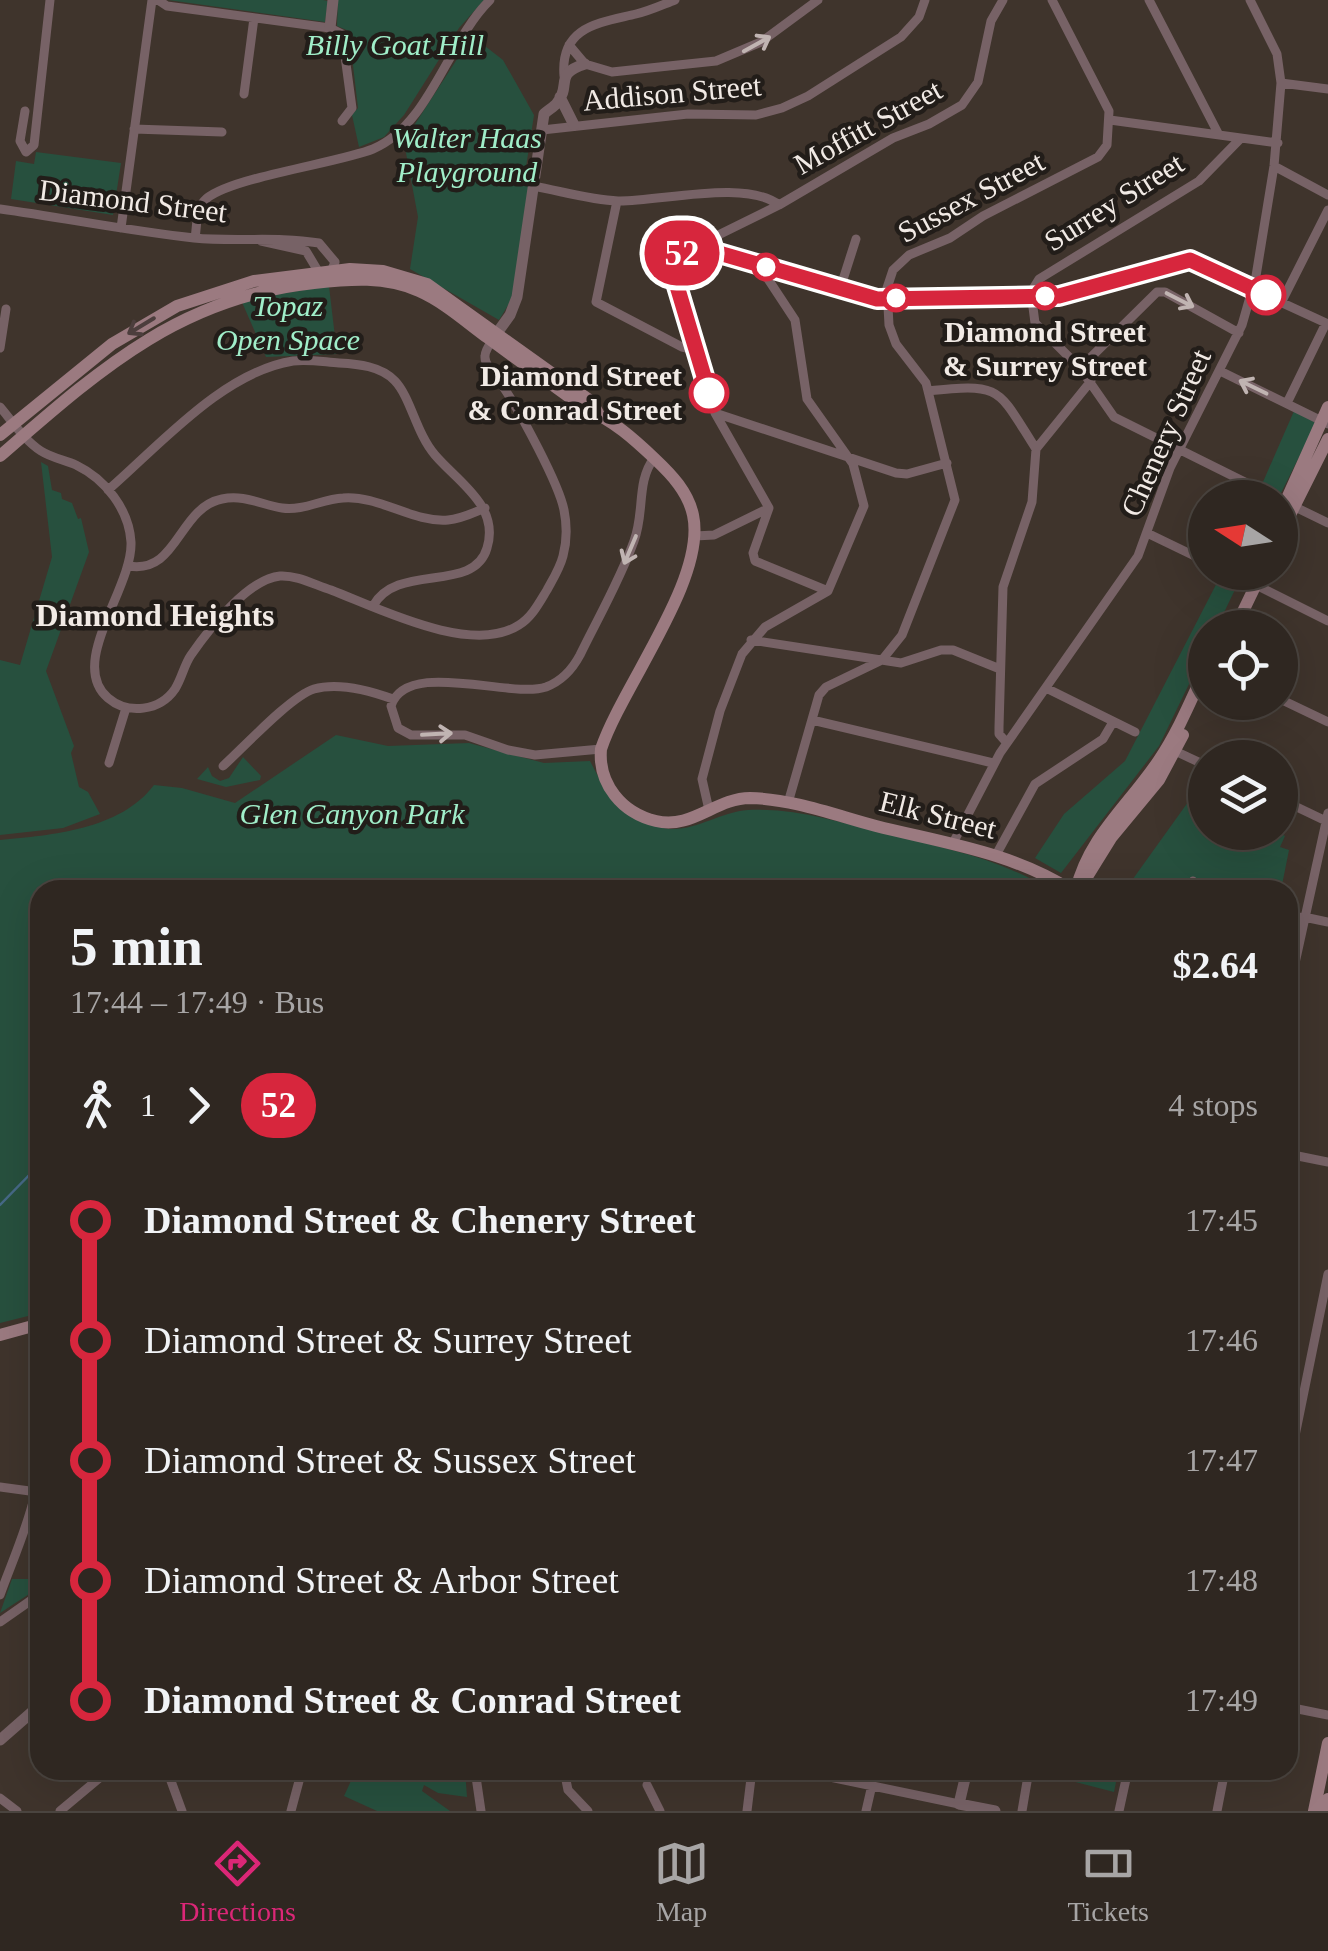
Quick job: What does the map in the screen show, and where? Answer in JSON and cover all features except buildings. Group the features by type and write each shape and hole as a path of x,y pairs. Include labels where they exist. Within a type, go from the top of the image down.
{"main road":[{"path":"0,435 112,344 162,313 239,284 373,270 416,280 438,291 494,337 592,402 598,413 654,458 682,488 693,516 695,536 682,582 601,750"},
{"path":"0,456 139,344 183,318 256,292 325,275"},
{"path":"1295,480 1326,417"},
{"path":"1298,482 1328,439"},
{"path":"1076,880 1094,837 1159,760 1188,703"},
{"path":"1079,880 1149,792 1190,720"},
{"name":"Elk Street","path":"601,750 600,766 610,790 639,814 656,822 676,823 741,799 788,803 953,842 996,855 1052,880"},
{"path":"0,1335 30,1327"},
{"path":"1314,1811 1328,1742"},
{"path":"1326,1811 1328,1799"}],"street":[{"path":"24,110 20,141 26,152 34,145 50,0"},
{"path":"121,228 155,0 167,6 330,28 342,34 352,108 342,122"},
{"path":"330,28 333,0"},
{"path":"195,238 200,207 209,197 280,173 353,156 388,142 410,120 490,0"},
{"path":"542,130 544,114 560,97 569,45 595,23 645,12 674,0"},
{"path":"569,45 585,64 612,72 716,61 762,42 818,0"},
{"name":"Addison Street","path":"494,337 516,305 542,130 688,114 756,115 782,108 808,96 901,37 919,17 926,0"},
{"name":"Moffitt Street","path":"695,246 967,101 978,82 991,21 1003,0"},
{"path":"1052,0 1108,107 1110,120 1278,143"},
{"path":"1149,0 1219,135"},
{"name":"Chenery Street","path":"953,842 994,763 1138,556 1179,450 1239,333 1252,290 1278,143 1281,83 1277,54 1250,0"},
{"path":"244,94 254,18"},
{"path":"564,76 585,64"},
{"path":"1281,83 1328,90"},
{"path":"560,97 574,126"},
{"name":"Sussex Street","path":"887,298 890,278 903,260 1101,155 1107,145 1110,120"},
{"path":"134,129 222,132"},
{"name":"Surrey Street","path":"1031,296 1038,279 1196,183 1241,138"},
{"path":"1274,166 1328,195"},
{"path":"534,186 618,201 700,192 764,198 780,204"},
{"path":"618,201 596,302 682,347 696,350"},
{"name":"Diamond Street","path":"0,209 195,238 260,241 306,251 325,275 334,258 319,243 278,238 260,241"},
{"path":"1281,302 1328,210"},
{"path":"840,289 856,240"},
{"path":"828,591 755,561 753,553 769,508 715,413 671,266 674,256 695,246 840,289 887,298 1072,294 1190,260 1327,324 1286,403"},
{"path":"709,810 702,789 709,748 727,692 751,640 828,591 864,506 856,471 807,400 796,325 768,279 769,268"},
{"path":"1080,368 1157,292 1165,292 1239,333"},
{"path":"1031,296 1035,322 1080,368 1118,420 1237,480"},
{"path":"788,803 822,690 882,660 909,622 954,506 928,391 921,375 896,344 889,325 887,298"},
{"path":"0,348 6,309"},
{"path":"0,407 38,450 80,467 108,490 128,524 129,566 97,646 93,666 102,692 126,708 154,706 168,696 194,651 244,594 262,581 278,576 296,578 445,630 496,634 517,626 535,610 558,569 564,546 564,508 507,392 486,362 485,354 494,337"},
{"path":"108,490 231,385 269,367 305,360 381,371 394,380 422,439 485,508 490,533 479,564 458,573 388,587 373,606"},
{"path":"1220,371 1286,403 1326,417"},
{"path":"1007,743 999,734 1003,587 1032,502 1036,448 1090,381"},
{"path":"928,391 991,388 1004,398 1036,448"},
{"path":"715,413 902,474 947,463"},
{"path":"392,700 412,686 441,682 533,690 552,684 568,672 580,656 635,539 642,513 642,480 654,458"},
{"path":"129,566 145,568 161,561 192,516 220,499 240,498 293,509 355,498 448,520 485,508"},
{"path":"695,536 714,535 769,508"},
{"path":"1298,510 1328,523"},
{"path":"1147,534 1188,553"},
{"path":"1275,590 1328,621"},
{"path":"751,640 901,663 953,650 1000,669"},
{"path":"223,766 297,699 316,688 359,690 392,700"},
{"path":"1046,688 1135,732"},
{"path":"392,700 394,721 398,728 412,735 454,733 535,755 601,750"},
{"path":"109,763 126,708"},
{"path":"1298,708 1328,722"},
{"path":"812,720 994,763"},
{"path":"996,855 1035,784 1103,739 1114,722"},
{"path":"1175,751 1188,757"},
{"path":"1298,806 1327,817 1298,946"},
{"path":"1298,917 1328,922"},
{"path":"1298,1156 1328,1162"},
{"path":"1298,1421 1328,1274"},
{"path":"1298,1395 1303,1396"},
{"path":"0,1487 30,1491"},
{"path":"0,1595 30,1511"},
{"path":"0,1622 30,1601"},
{"path":"1298,1708 1328,1715"},
{"path":"0,1740 30,1714"},
{"path":"60,1811 97,1780"},
{"path":"171,1780 182,1811"},
{"path":"291,1811 299,1780"},
{"path":"476,1780 480,1811"},
{"path":"566,1780 568,1790 588,1811"},
{"path":"747,1811 751,1780"},
{"path":"847,1780 995,1811"},
{"path":"959,1804 965,1780"},
{"path":"1022,1811 1027,1780"},
{"path":"1119,1811 1126,1780"},
{"path":"1217,1811 1224,1780"},
{"path":"647,1785 660,1811"},
{"path":"866,1811 872,1785"},
{"path":"0,1798 17,1811"}],"green space":[{"path":"168,0 323,0 328,1 325,22"},
{"name":"Billy Goat Hill","path":"338,0 484,0 459,28 404,115 384,137 359,147 352,115 358,108 349,31 337,26"},
{"name":"Walter Haas Playground","path":"472,36 503,60 534,115 526,167 530,186 513,297 499,320 410,269 418,217 403,137"},
{"path":"36,152 121,163 113,215 11,199 16,161 34,164"},
{"name":"Topaz Open Space","path":"329,286 337,354 266,357 241,300"},
{"path":"1294,411 1316,423 1288,480 1264,480"},
{"path":"41,462 48,466 52,490 72,503 78,519 81,518 89,552 46,671 74,746 71,753 79,787 88,792 100,814 63,828 0,835 0,660 20,665 52,557"},
{"path":"1213,590 1235,590 1225,610 1203,610"},
{"path":"1188,639 1188,686 1159,746 1061,873 1035,858 1064,814 1125,761"},
{"name":"Glen Canyon Park","path":"336,735 388,746 469,743 544,763 590,761 617,803 635,817 659,827 693,826 748,810 800,813 970,855 1033,880 30,880 30,1316 0,1323 0,840 63,832 104,821 140,800 154,785 182,788 235,803"},
{"path":"243,757 261,776 260,780 226,787 197,779 208,767 220,781 229,778"},
{"path":"1188,802 1188,850 1289,850 1283,880 1132,880"},
{"path":"12,1579 30,1579 30,1594 0,1613"},
{"path":"351,1780 466,1780 467,1797 438,1793 424,1785 422,1791 450,1811 377,1811 344,1796"},
{"path":"1068,1780 1116,1782 1114,1792"}],"waterway":[{"path":"0,1205 30,1174"}],"bus line":[{"name":"52","path":"709,393 671,266 674,256 695,246 877,299 1059,296 1190,260 1266,295"}],"place":[{"name":"Diamond Street & Surrey Street","path":"1045,296"},
{"name":"Diamond Street & Conrad Street","path":"709,393"}],"district":[{"name":"Diamond Heights","path":"155,615"}]}
